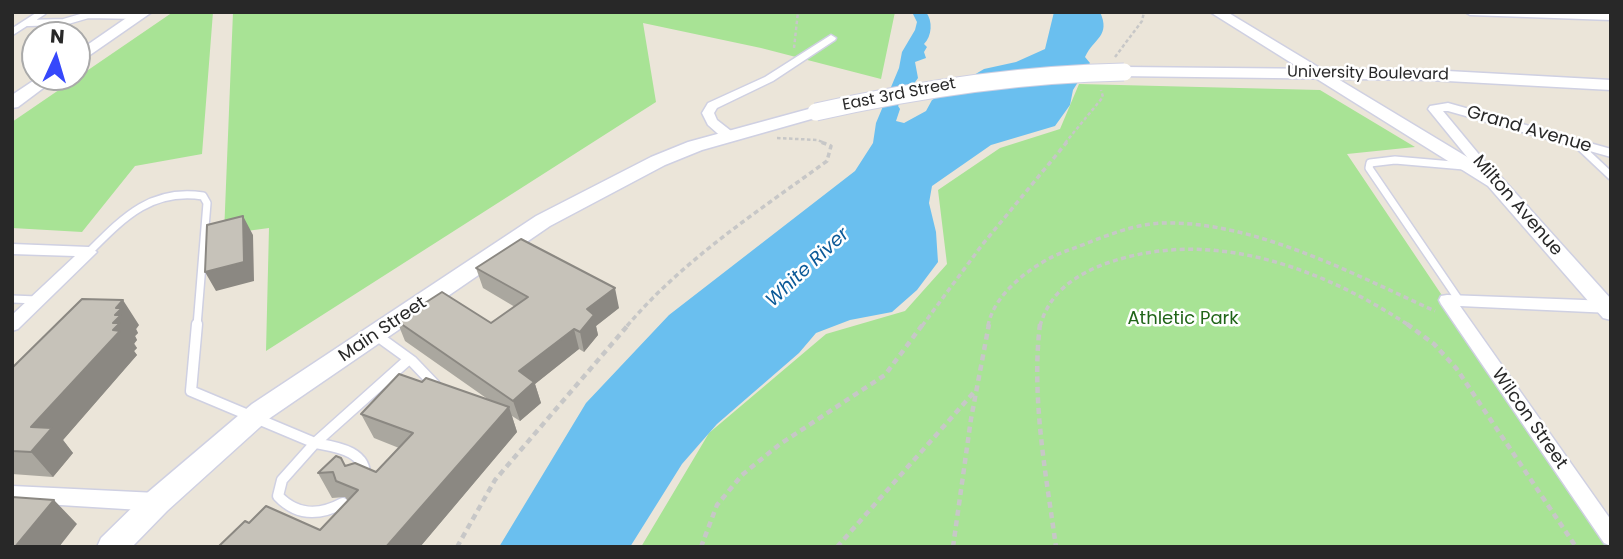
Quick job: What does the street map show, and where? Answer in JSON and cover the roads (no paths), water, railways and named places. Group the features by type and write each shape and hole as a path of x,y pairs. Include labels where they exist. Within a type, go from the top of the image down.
{"main road":[{"path":"91,49 141,14"},
{"name":"University Boulevard","path":"1119,66 1521,78 1611,85"},
{"name":"East 3rd Street","path":"680,152 816,112 969,82 1119,66"},
{"name":"Main Street","path":"112,547 157,502 254,418 543,220 620,179 680,152"}],"street":[{"path":"1217,12 1495,182"},
{"path":"1470,12 1611,17"},
{"path":"730,136 712,122 708,113 712,106 769,79 831,38"},
{"name":"Grand Avenue","path":"1448,107 1611,153"},
{"name":"Milton Avenue","path":"1448,107 1434,109 1495,182 1609,309"},
{"path":"12,249 89,252"},
{"path":"12,325 89,252"},
{"path":"1453,300 1609,309"},
{"name":"Wilcon Street","path":"1453,300 1461,320 1611,537"},
{"path":"12,494 157,502"}],"lane":[{"path":"67,21 90,14 141,14"},
{"path":"1576,143 1611,176"},
{"path":"1453,300 1369,168 1370,163 1395,160 1472,167"},
{"path":"89,252 141,206 174,193 188,192 202,196 207,204 191,391 314,443 340,447 365,463 368,469 362,484"},
{"path":"12,299 38,300"},
{"path":"376,335 409,359 443,391"},
{"path":"344,503 322,513 309,514 285,505 278,496 282,480 314,443 409,359"}],"water":[{"name":"White River","path":"912,12 926,12 931,28 924,44 927,47 924,52 926,58 915,62 918,78 898,106 900,109 896,121 904,123 926,111 932,100 984,69 1016,62 1045,49 1054,12 1100,12 1104,26 1085,57 1090,63 1073,90 1070,105 1055,126 991,145 932,186 929,203 936,232 938,262 917,290 892,312 850,320 816,333 799,353 717,424 682,464 630,547 499,547 586,403 669,315 855,171 873,143 876,123 899,68 902,52 915,30 917,22"}],"park label":[{"name":"Athletic Park","path":"1183,319"}]}
